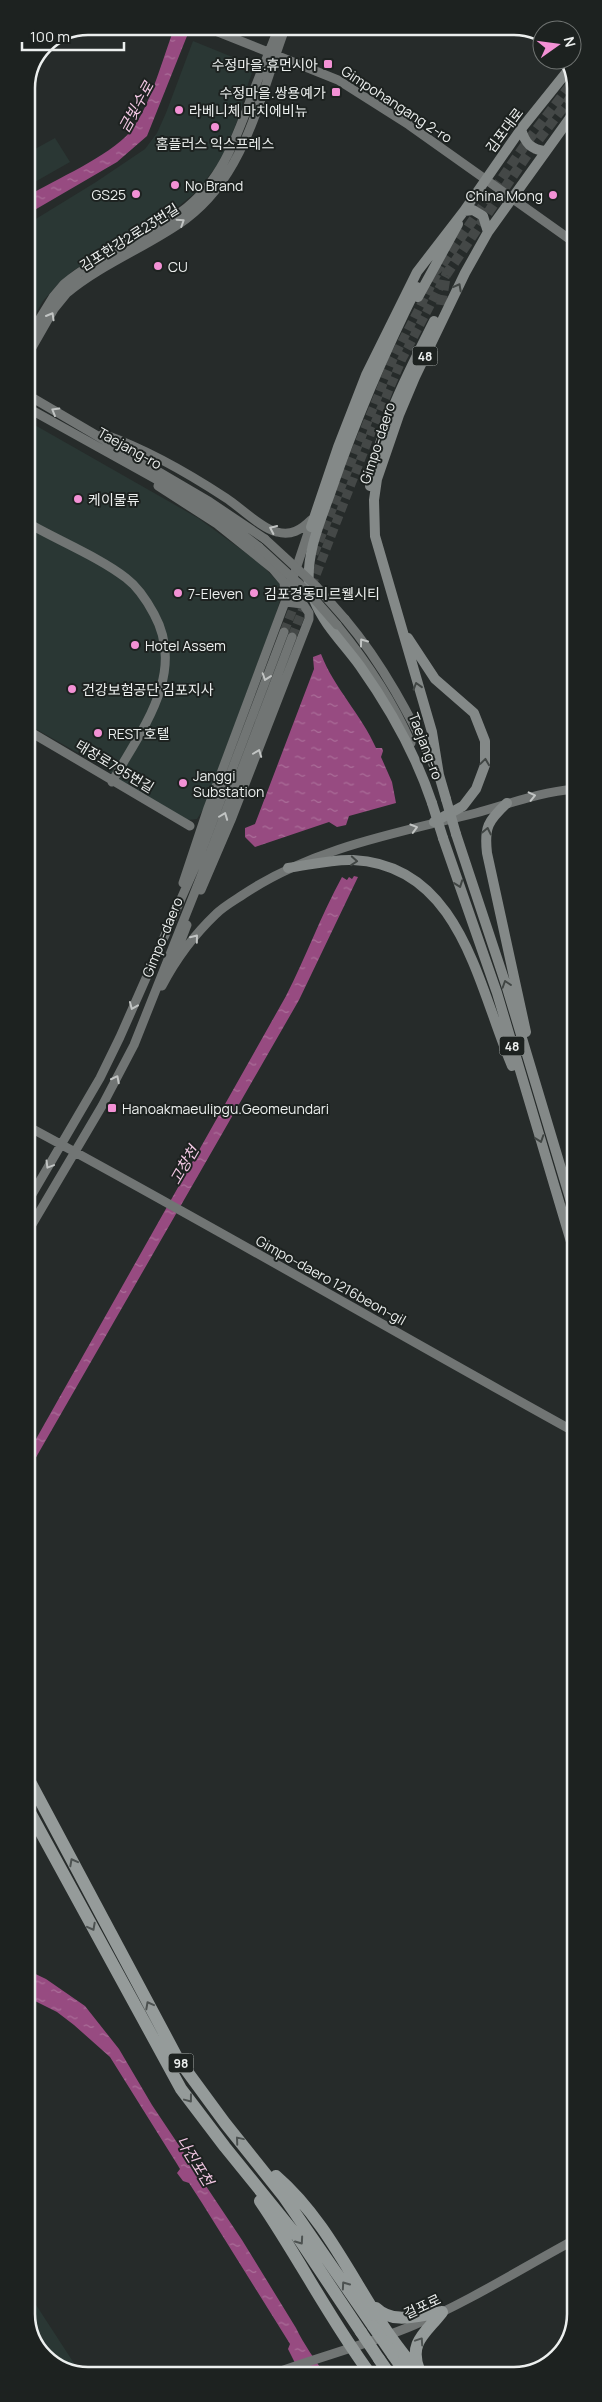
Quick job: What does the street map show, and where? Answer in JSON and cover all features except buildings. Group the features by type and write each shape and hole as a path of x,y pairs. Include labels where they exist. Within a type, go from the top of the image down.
{"highway":[{"name":"98","path":"35,1790 178,2058 225,2123 255,2158 402,2367"},
{"name":"98","path":"35,1822 181,2089 297,2236 385,2367"},
{"path":"35,1826 45,1841"},
{"path":"225,2147 299,2259 332,2319 365,2367"},
{"path":"255,2158 305,2206 330,2238 366,2299 414,2367"},
{"path":"366,2299 382,2314 394,2318 442,2312"},
{"path":"418,2367 415,2347 442,2312"}],"main road":[{"name":"김포대로","path":"464,211 521,129 565,74"},
{"name":"48","path":"512,198 567,122"},
{"path":"521,129 529,145 537,151 546,151"},
{"name":"Gimpo-daero","path":"439,775 432,732 398,620 374,529 374,500 378,479 399,415 447,309 488,232 512,198"},
{"path":"328,498 382,369 464,211 473,210 483,216 488,232"},
{"name":"Gimpo-daero","path":"314,516 338,447 379,345 417,272 464,211"},
{"name":"48","path":"417,286 382,355 350,435 315,534 309,563 309,590 324,620 376,689 425,781"},
{"path":"374,529 368,502 372,470 379,446 409,370 441,305"},
{"path":"309,563 308,544 314,516"},
{"path":"398,620 434,679 474,713 485,741 485,765 476,790 463,806 434,822"},
{"name":"Taejang-ro","path":"439,775 456,834 507,988 567,1189"},
{"name":"Taejang-ro","path":"425,781 497,993 567,1229"},
{"path":"507,803 491,819 487,828 487,853 519,993 536,1084"},
{"path":"288,868 331,861 353,860 373,863 415,881 435,896 459,933 473,963 529,1106"}],"street":[{"name":"Gimpohangang 2-ro","path":"227,35 352,88 567,237"},
{"path":"272,53 277,35"},
{"path":"272,53 281,35"},
{"name":"김포한강2로23번길","path":"35,326 48,304 64,284 168,221 205,190 230,151 272,53"},
{"name":"김포한강2로23번길","path":"35,342 54,309 68,293 186,219 213,194 225,178 241,149 272,53"},
{"name":"Taejang-ro","path":"35,400 82,432 262,543 316,586 361,638 385,674 404,705 439,775"},
{"name":"Taejang-ro","path":"35,412 82,432"},
{"path":"82,432 124,441 207,486 272,531 289,534 296,532 302,529 314,516"},
{"path":"82,432 111,459 191,506 236,537 281,576 284,582 286,602"},
{"name":"Gimpo-daero","path":"167,930 206,812 286,602 314,516"},
{"path":"35,527 127,579 149,605 162,632 166,668 159,696 112,782"},
{"name":"Taejang-ro","path":"262,543 309,593 367,663 399,714 425,781"},
{"name":"Gimpo-daero","path":"167,976 232,820 309,619 309,613 303,604 286,602"},
{"name":"Gimpo-daero","path":"35,1189 100,1078 196,865 288,634 206,864 165,963 150,1008 102,1106 35,1219"},
{"name":"태장로795번길","path":"35,735 112,782 190,826"},
{"path":"150,1008 167,976 217,912 262,882 288,868 339,849 434,822 531,796 567,790"},
{"path":"195,847 190,826 200,821 206,812"},
{"name":"Gimpo-daero 1216beon-gil","path":"35,1130 187,1212 263,1258 567,1428"},
{"name":"걸포로","path":"294,2367 390,2335 442,2312 567,2244"}],"shaded area":[{"path":"193,41 252,65 253,70 243,98 241,112 220,162 196,192 173,211 74,270 43,301 35,315 35,219 145,149 157,133"},
{"path":"55,138 70,162 35,182 35,149"},
{"path":"35,425 198,518 261,564 279,583 281,597 276,614 204,808 197,819 188,820 126,785 103,767 35,729"},
{"path":"35,2303 75,2365 53,2354 42,2340 36,2324"}],"water":[{"path":"172,35 187,35 147,136 117,162 35,210 35,192 95,159 130,132 144,110"},
{"path":"321,654 333,678 376,748 382,748 381,757 392,782 396,803 349,816 346,825 337,827 329,822 255,847 245,837 245,828 255,824 314,669 313,657"},
{"path":"354,876 358,877 299,1000 35,1459 35,1441 286,996 342,877 347,880 349,877 352,879"},
{"path":"35,1974 46,1979 85,2006 119,2049 152,2105 242,2240 320,2367 297,2367 288,2349 290,2344 189,2183 183,2181 177,2173 180,2169 110,2057 57,2012 35,2001"}],"tunnel":[{"path":"431,274 441,266 530,138 567,89"},
{"path":"441,305 446,275 529,152 567,102"},
{"path":"314,554 393,359 441,266"},
{"path":"292,637 372,430 402,359 446,275"},
{"path":"284,632 304,580"}],"place":[{"name":"수정마을.휴먼시아","path":"328,64"},
{"name":"수정마을.쌍용예가","path":"336,92"},
{"name":"라베니체 마치에비뉴","path":"179,110"},
{"name":"홈플러스 익스프레스","path":"215,127"},
{"name":"No Brand","path":"175,185"},
{"name":"GS25","path":"136,194"},
{"name":"China Mong","path":"553,195"},
{"name":"CU","path":"158,266"},
{"name":"케이물류","path":"78,499"},
{"name":"7-Eleven","path":"178,593"},
{"name":"김포경동미르웰시티","path":"254,593"},
{"name":"Hotel Assem","path":"135,645"},
{"name":"건강보험공단 김포지사","path":"72,689"},
{"name":"REST 호텔","path":"98,733"},
{"name":"Janggi Substation","path":"183,783"},
{"name":"Hanoakmaeulipgu.Geomeundari","path":"112,1108"}],"water label":[{"name":"금빛수로","path":"136,107"},
{"name":"고창천","path":"184,1165"},
{"name":"나진포천","path":"195,2161"}]}
